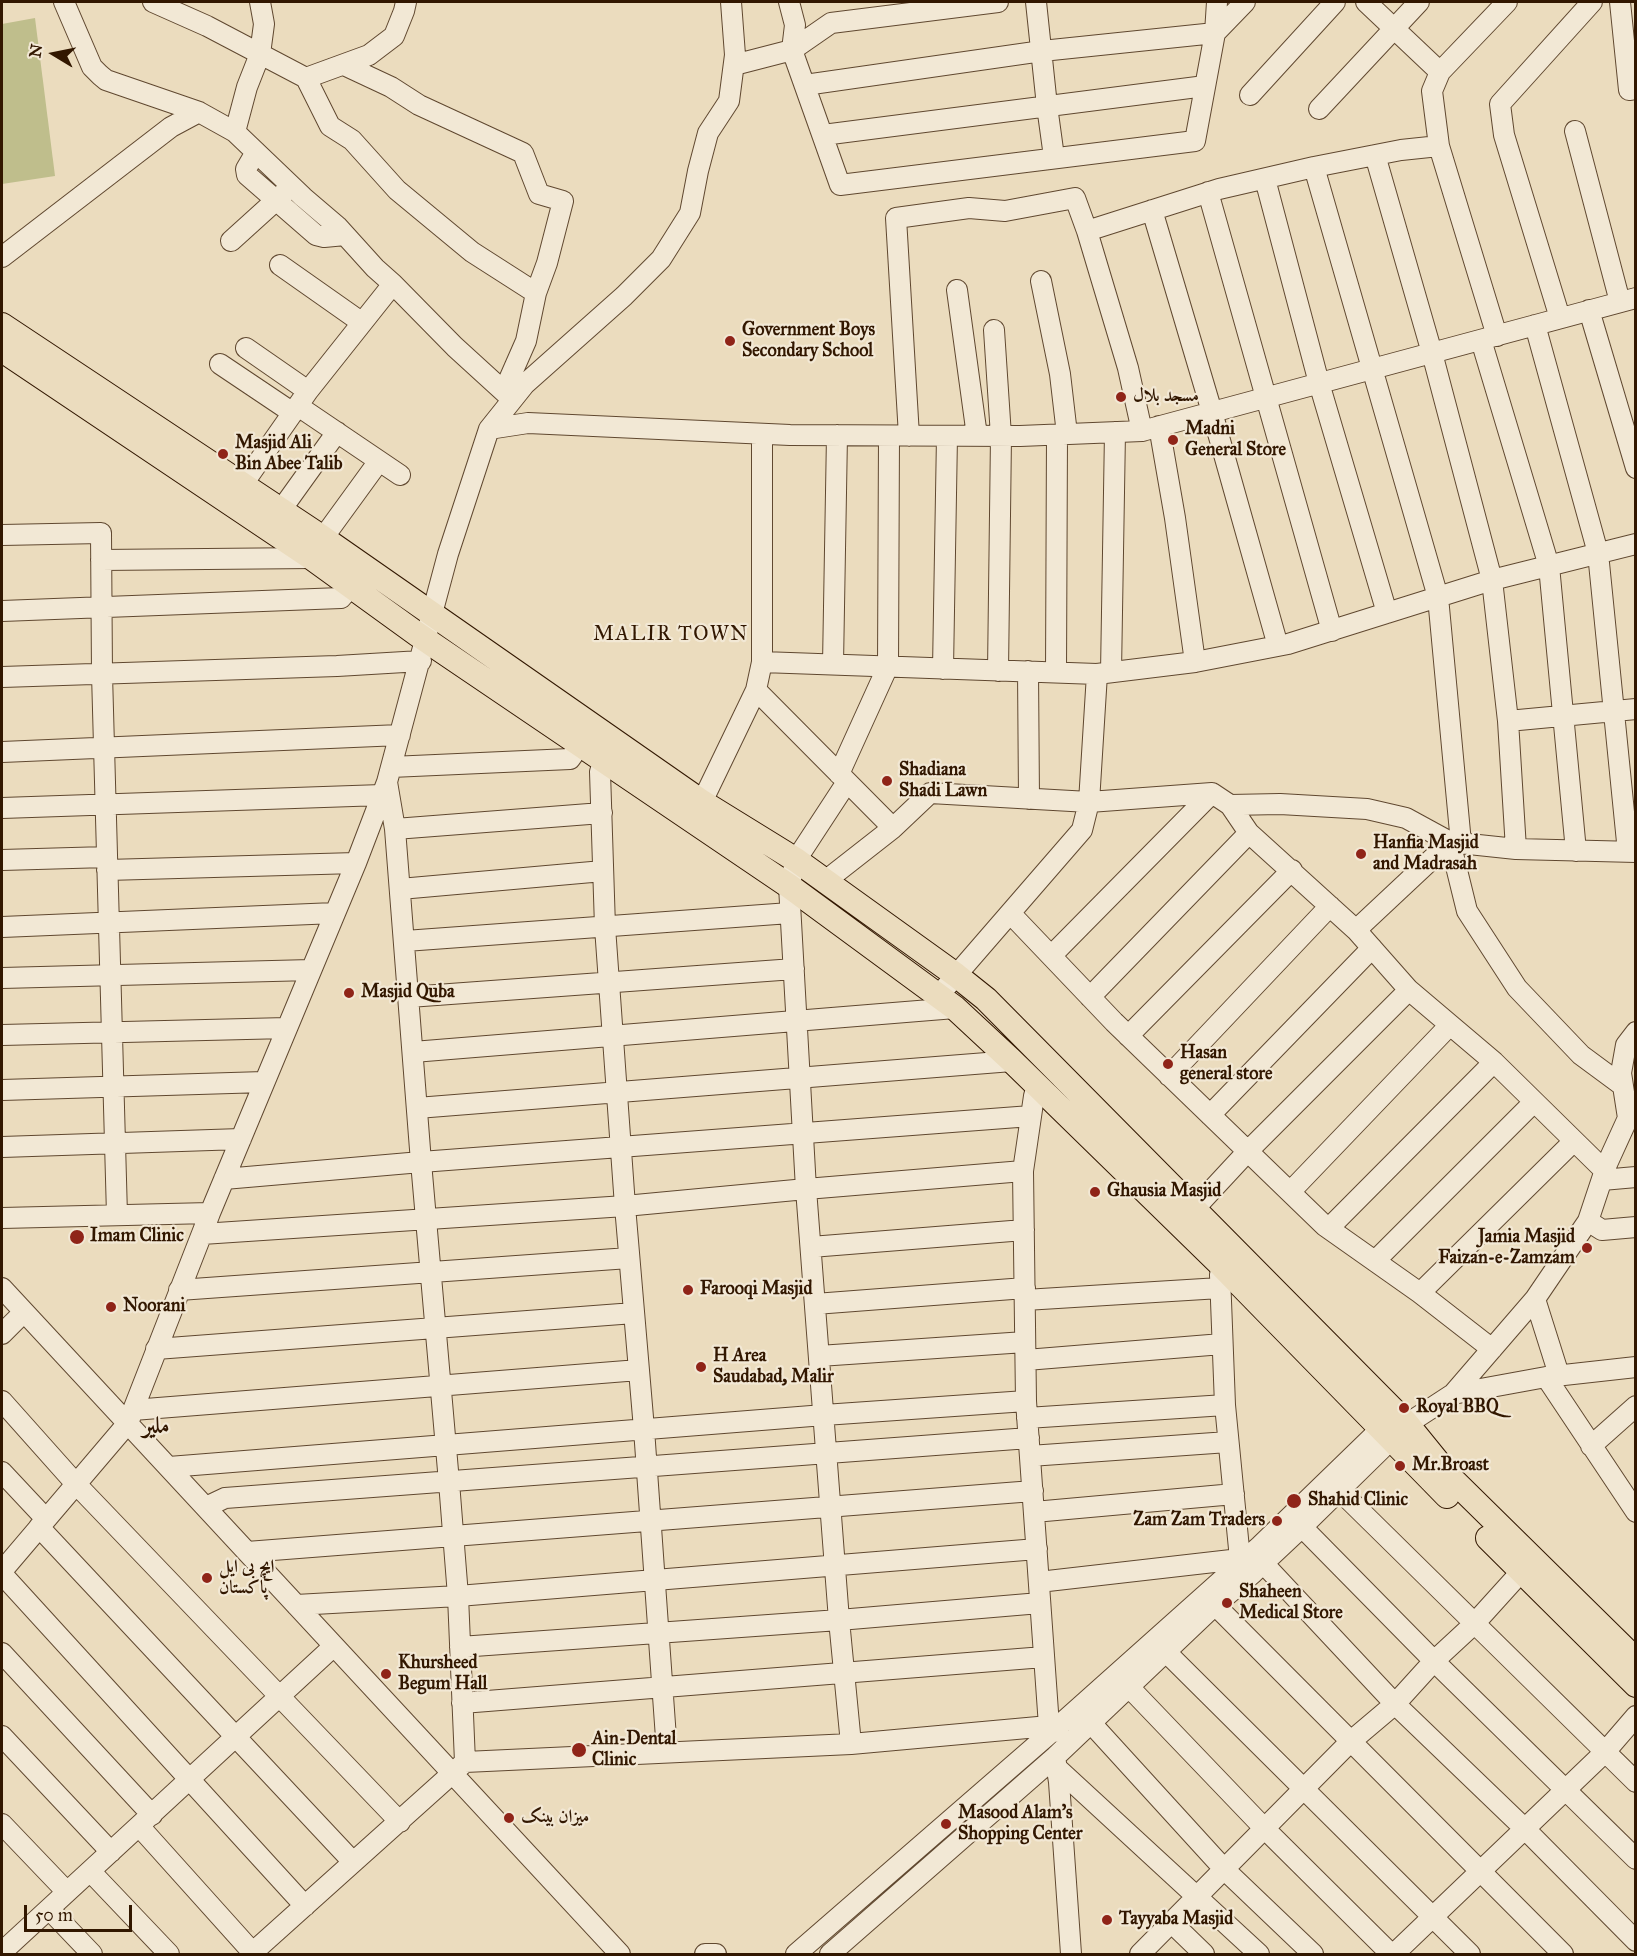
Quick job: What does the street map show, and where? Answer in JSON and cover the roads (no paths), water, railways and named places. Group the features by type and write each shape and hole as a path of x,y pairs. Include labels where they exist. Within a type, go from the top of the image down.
{"main road":[{"path":"2,326 98,403 317,548 432,612 702,802 796,860 986,999 1187,1217 1394,1426 1521,1572 1635,1685"},
{"path":"2,350 243,484 281,510 351,586 423,650 604,759 789,885 947,1001 1037,1086 1187,1217 1221,1277 1450,1477 1635,1660"}],"street":[{"path":"64,2 92,68 106,80 199,112 235,132 345,235 455,347 508,395"},
{"path":"153,2 207,26 306,78 330,126 352,140 398,190 472,252 536,293"},
{"path":"235,132 247,87 260,54 264,24 260,2"},
{"path":"306,78 369,54 394,36 404,11 405,2"},
{"path":"508,395 525,384 661,260 690,213 708,133 729,102 735,55 732,2"},
{"path":"789,2 795,25 792,50 840,185 1195,141 1215,33 1217,2"},
{"path":"734,65 792,50 831,23 998,2"},
{"path":"1036,2 1054,157"},
{"path":"805,85 1042,51 1215,33 1245,2"},
{"path":"1250,95 1335,2"},
{"path":"1366,2 1440,72"},
{"path":"1319,109 1419,2"},
{"path":"1507,2 1440,72 1432,91 1439,146 1549,566 1576,851"},
{"path":"1560,318 1504,135 1500,104 1592,2"},
{"path":"1622,8 1629,90 1635,89"},
{"path":"305,1906 2,1573 130,1416 210,1213 356,863 387,781 448,554 489,429 508,395 526,341 536,293 564,201 539,194 523,153 419,105 391,87 344,65"},
{"path":"823,135 1205,86"},
{"path":"2,257 171,127 199,112"},
{"path":"489,429 528,423 762,434 1001,436 1115,432 1151,428 1628,300 1575,131"},
{"path":"1086,231 1208,192 1314,167 1439,146"},
{"path":"256,152 246,169 247,175 316,236 345,235"},
{"path":"1376,155 1432,353 1492,580 1508,721 1516,849"},
{"path":"1314,167 1438,597 1455,843 1467,911 1517,988 1581,1055 1623,1086"},
{"path":"1264,179 1319,383 1387,613"},
{"path":"231,241 292,186"},
{"path":"1208,192 1332,631"},
{"path":"851,1744 839,1620 806,1189 789,885 796,860 843,778 888,666 899,436 896,218 969,208 1005,210 1075,198 1128,368 1151,428 1175,518 1196,662"},
{"path":"1152,210 1278,646"},
{"path":"280,266 361,322"},
{"path":"1041,280 1060,374 1062,434 1056,672"},
{"path":"243,484 300,403 361,322 393,284"},
{"path":"957,290 977,436"},
{"path":"1589,310 1635,468"},
{"path":"1230,806 1280,804 1367,810 1406,818 1455,843 1516,849 1632,852 1614,711 1598,553 1535,325"},
{"path":"994,330 1001,436 998,671"},
{"path":"246,348 300,403 337,432 400,475"},
{"path":"220,364 300,403"},
{"path":"281,510 337,432"},
{"path":"413,1052 797,1021 947,1001 956,975 1082,830 1089,802 1104,673 1115,432"},
{"path":"702,802 756,690 762,662 762,434"},
{"path":"833,664 837,435"},
{"path":"943,669 946,436"},
{"path":"101,560 317,548 379,461"},
{"path":"2,535 101,533 105,805 117,1215"},
{"path":"762,662 1104,673 1196,662 1278,646 1492,580 1635,544"},
{"path":"2,611 341,598 351,586"},
{"path":"2,676 337,666 423,650"},
{"path":"1028,672 1029,799"},
{"path":"756,690 893,828"},
{"path":"1508,721 1635,709"},
{"path":"2,752 400,735"},
{"path":"2,808 105,805 387,781 570,759 580,745"},
{"path":"604,759 600,772 605,927 624,1206 644,1429 668,1752"},
{"path":"387,781 396,829 421,1162 458,1596 462,1703 459,1768"},
{"path":"824,882 893,828 930,793 1089,802 1212,793 1230,806 1249,833 1356,930 1409,990 1494,1062 1574,1141 1604,1175 1635,1177"},
{"path":"1051,956 1212,793"},
{"path":"396,829 602,813"},
{"path":"1090,997 1249,833"},
{"path":"1356,930 1455,843"},
{"path":"2,860 107,863 356,863"},
{"path":"1128,1036 1292,870"},
{"path":"400,889 603,871"},
{"path":"1170,1076 1330,906"},
{"path":"2,927 335,913"},
{"path":"405,941 790,913"},
{"path":"1010,913 1128,1036 1329,1228 1420,1293 1492,1349"},
{"path":"1210,1114 1372,948"},
{"path":"409,997 794,969"},
{"path":"2,978 311,970"},
{"path":"1187,1217 1248,1151 1409,990"},
{"path":"1290,1192 1450,1025"},
{"path":"2,1035 287,1028"},
{"path":"1453,1394 1535,1299 1588,1221 1631,1109 1621,1073 1626,1045 1635,1032"},
{"path":"417,1108 1012,1061"},
{"path":"1329,1228 1494,1062"},
{"path":"2,1090 264,1082"},
{"path":"1037,1086 1023,1171 1027,1409 1044,1657 1058,1732 1056,1762 1071,1954"},
{"path":"1375,1261 1534,1102"},
{"path":"224,1179 621,1146 1031,1116"},
{"path":"2,1146 241,1139"},
{"path":"1420,1293 1574,1141"},
{"path":"202,1234 624,1206 1023,1171"},
{"path":"2,1218 210,1213"},
{"path":"1588,1221 1602,1230 1635,1227"},
{"path":"811,1247 1024,1230"},
{"path":"179,1290 629,1258"},
{"path":"815,1304 1025,1294 1221,1277 1225,1405 1241,1560"},
{"path":"2,1288 130,1416 169,1467 334,1646 459,1768 620,1954"},
{"path":"1535,1299 1552,1376 1591,1446 1635,1512"},
{"path":"2,1334 24,1312"},
{"path":"156,1349 634,1313"},
{"path":"819,1356 1222,1344"},
{"path":"796,1954 1058,1732 1241,1560 1394,1426 1453,1394 1552,1376 1635,1367"},
{"path":"130,1416 441,1385 639,1370"},
{"path":"2,1401 76,1484 400,1821"},
{"path":"169,1467 824,1415 1225,1405"},
{"path":"1591,1446 1635,1406"},
{"path":"2,1653 146,1820 253,1954 459,1768 668,1752 1058,1732 1090,1722 1302,1527 1339,1490 1394,1426"},
{"path":"206,1507 225,1498 827,1454 1228,1442"},
{"path":"2,1472 43,1523 236,1737 353,1862"},
{"path":"1339,1490 1635,1782"},
{"path":"247,1552 1032,1491"},
{"path":"1034,1512 1234,1494"},
{"path":"1302,1527 1635,1859"},
{"path":"296,1605 458,1596 1037,1549"},
{"path":"1039,1582 1241,1560"},
{"path":"1263,1563 1395,1704 1524,1828 1635,1941"},
{"path":"1140,1954 1350,1742 1395,1704 1434,1661 1474,1624 1521,1572"},
{"path":"460,1647 1040,1604"},
{"path":"1215,1605 1563,1954"},
{"path":"3,1952 334,1646"},
{"path":"1166,1652 1470,1954"},
{"path":"462,1703 1044,1657"},
{"path":"1128,1686 1264,1829 1393,1954 1605,1752 1635,1716"},
{"path":"1090,1722 1225,1870 1313,1954"},
{"path":"2,1736 111,1852"},
{"path":"1056,1762 1259,1954"},
{"path":"830,1954 1056,1762"},
{"path":"2,1824 68,1892"},
{"path":"90,1871 169,1954"},
{"path":"49,1909 92,1954"},
{"path":"1172,1923 1204,1954"},
{"path":"1632,1954 1635,1950"},
{"path":"705,1954 716,1954"}],"place":[{"name":"Government Boys Secondary School","path":"730,341"},
{"name":"مسجد بلال","path":"1121,397"},
{"name":"Madni General Store","path":"1173,440"},
{"name":"Masjid Ali Bin Abee Talib","path":"223,454"},
{"name":"Shadiana Shadi Lawn","path":"887,781"},
{"name":"Hanfia Masjid and Madrasah","path":"1361,854"},
{"name":"Masjid Quba","path":"349,993"},
{"name":"Hasan general store","path":"1168,1064"},
{"name":"Ghausia Masjid","path":"1095,1192"},
{"name":"Imam Clinic","path":"77,1237"},
{"name":"Jamia Masjid Faizan-e-Zamzam","path":"1587,1248"},
{"name":"Farooqi Masjid","path":"688,1290"},
{"name":"Noorani","path":"111,1307"},
{"name":"H Area Saudabad, Malir","path":"701,1367"},
{"name":"Royal BBQ","path":"1404,1408"},
{"name":"Mr.Broast","path":"1400,1466"},
{"name":"Shahid Clinic","path":"1294,1501"},
{"name":"Zam Zam Traders","path":"1277,1521"},
{"name":"ایچ بی ایل پاکستان","path":"207,1578"},
{"name":"Shaheen Medical Store","path":"1227,1603"},
{"name":"Khursheed Begum Hall","path":"386,1674"},
{"name":"Ain-Dental Clinic","path":"579,1750"},
{"name":"میزان بینک","path":"509,1818"},
{"name":"Masood Alam's Shopping Center","path":"946,1824"},
{"name":"Tayyaba Masjid","path":"1107,1920"}],"district":[{"name":"MALIR TOWN","path":"671,635"},
{"name":"ملیر","path":"156,1427"}]}
